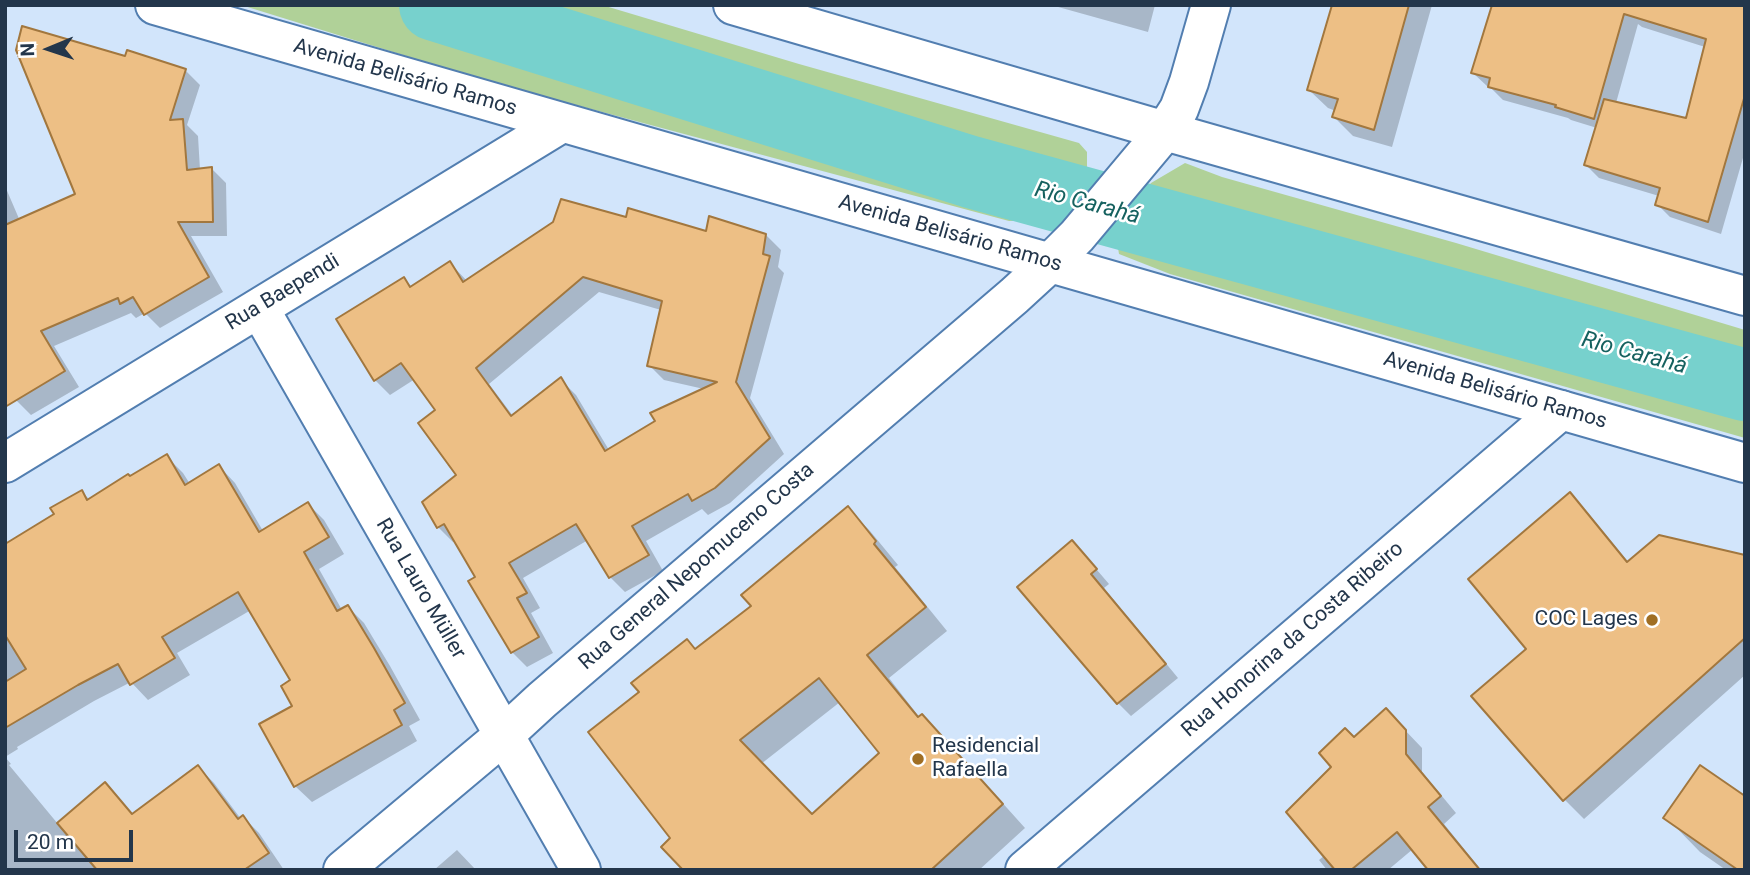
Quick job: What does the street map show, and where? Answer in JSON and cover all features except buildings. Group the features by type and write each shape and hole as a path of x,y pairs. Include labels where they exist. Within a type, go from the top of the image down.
{"main road":[{"name":"Avenida Belisário Ramos","path":"155,5 560,124 1745,463"},
{"path":"733,5 1154,144 1745,296"},
{"name":"Rua General Nepomuceno Costa","path":"343,870 504,735 1050,263 1077,236 1154,144 1179,109 1211,5"},
{"name":"Rua Baependi","path":"6,461 560,124"},
{"name":"Rua Lauro Müller","path":"259,308 581,870"},
{"name":"Rua Honorina da Costa Ribeiro","path":"1026,870 1561,410"}],"green space":[{"path":"241,5 602,5 1079,143 1087,152 1087,167 1083,175 1042,220 1009,221 490,82"},
{"path":"1185,163 1222,177 1456,243 1745,330 1745,438 1170,274 1119,254 1115,230 1151,183"}],"waterway":[{"name":"Rio Carahá","path":"435,5 971,172 1745,385"}],"place":[{"name":"COC Lages","path":"1652,620"},
{"name":"Residencial Rafaella","path":"918,759"}]}
